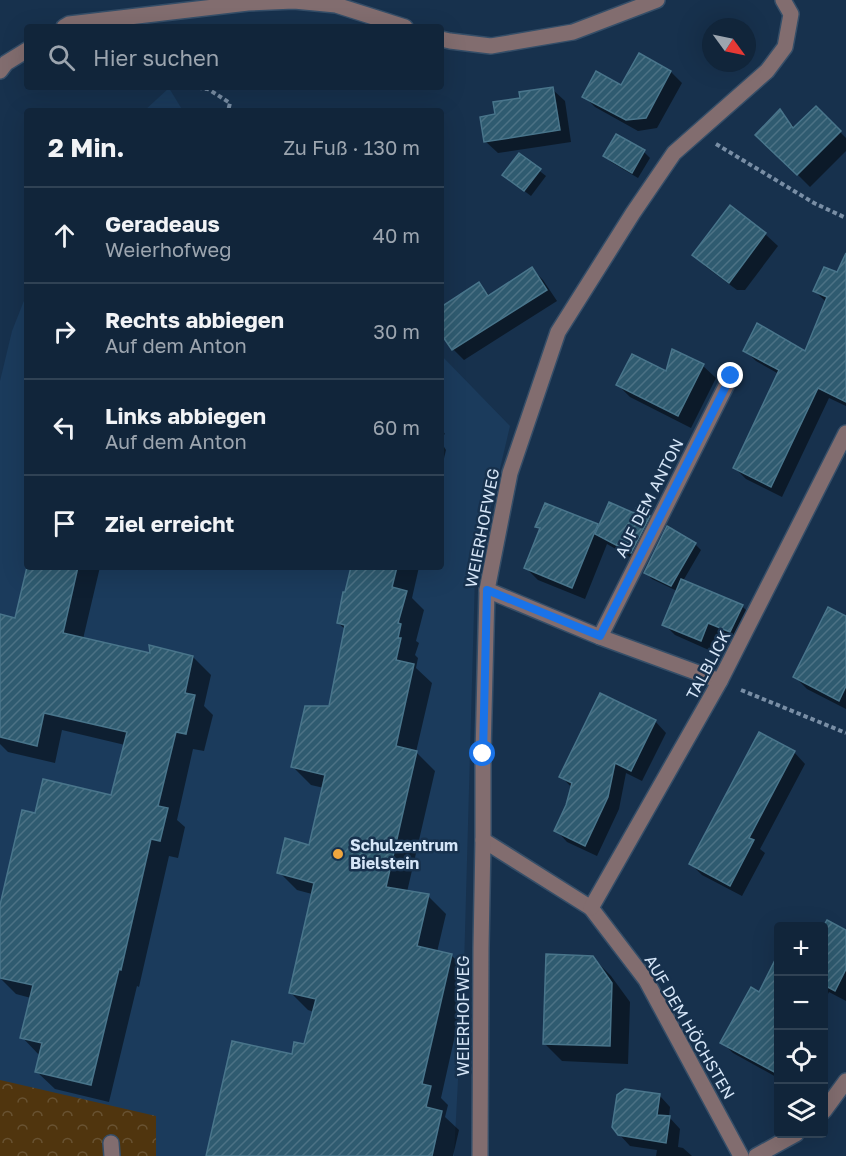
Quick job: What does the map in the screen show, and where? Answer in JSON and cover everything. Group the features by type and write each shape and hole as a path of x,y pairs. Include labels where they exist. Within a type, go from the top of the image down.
{"street":[{"path":"444,40 491,45 573,32 657,0"},
{"name":"WEIERHOFWEG","path":"480,1156 483,754 487,590 510,473 558,332 674,153 767,71 785,46 791,14 783,0"},
{"path":"69,24 248,3 294,1 336,4 396,24"},
{"path":"0,70 6,63 24,52"},
{"name":"AUF DEM ANTON","path":"600,636 731,376"},
{"name":"TALBLICK","path":"591,908 720,681 846,433"},
{"path":"487,590 720,681"},
{"name":"AUF DEM HÖCHSTEN","path":"483,840 591,908 645,980 741,1156"},
{"path":"828,1106 846,1081"},
{"path":"756,1156 789,1138"}],"path":[{"path":"209,90 230,103 229,108"},
{"path":"697,133 814,203 846,218"},
{"path":"720,681 846,733"}],"shaded area":[{"path":"167,90 170,90 181,108 147,108"},
{"path":"24,301 24,570 444,570 444,358 510,426 475,575 464,967 454,1156 0,1156 0,381 12,331"}],"green space":[{"path":"0,1080 156,1116 156,1156 0,1156"}],"building":[{"path":"639,53 671,71 646,118 626,120 582,97 596,71 621,85"},
{"path":"553,87 560,130 484,142 480,117 495,114 493,102 520,98 519,92"},
{"path":"816,106 841,131 797,175 755,135 780,109 793,128"},
{"path":"616,134 645,150 632,173 603,156"},
{"path":"519,153 541,169 524,191 502,175"},
{"path":"730,205 766,233 729,283 692,255"},
{"path":"846,253 846,402 818,388 771,487 733,468 779,370 743,351 757,323 805,351 827,297 813,291 824,267 837,272"},
{"path":"532,267 547,290 452,350 444,338 444,305 479,282 488,296"},
{"path":"672,349 704,364 678,416 616,385 632,354 666,371"},
{"path":"609,502 634,513 636,508 650,516 631,553 595,534"},
{"path":"545,503 598,524 572,588 524,568 540,528 535,527"},
{"path":"667,526 696,543 671,586 644,573"},
{"path":"26,570 77,570 63,633 150,653 149,645 193,656 185,693 195,695 186,734 176,732 158,806 168,808 160,841 151,839 121,970 119,969 91,1085 35,1072 42,1043 20,1038 33,985 0,978 0,905 22,810 35,813 43,779 111,795 127,732 44,713 37,746 0,737 0,614 15,618"},
{"name":"Schulzentrum Bielstein","path":"350,570 396,570 392,587 407,591 398,623 401,624 398,638 401,638 396,660 414,664 396,746 417,751 386,887 429,894 417,946 452,954 422,1084 431,1086 426,1107 442,1111 432,1156 206,1156 232,1041 292,1054 294,1042 304,1044 316,999 289,993 314,883 277,873 285,838 309,845 325,775 291,767 305,706 329,706 345,625 337,623 343,592 345,592"},
{"path":"681,579 743,605 730,632 708,623 701,641 662,625"},
{"path":"828,607 846,616 846,686 839,701 793,677"},
{"path":"600,693 656,720 631,771 615,763 608,797 585,846 554,831 566,805 572,783 559,777"},
{"path":"759,732 795,751 749,838 754,840 730,886 689,864"},
{"path":"827,920 846,930 846,969 835,991 828,987 828,922 826,922"},
{"path":"546,954 593,956 612,983 610,1046 543,1044"},
{"path":"774,962 774,1072 720,1043 751,987 759,992"},
{"path":"625,1089 660,1094 657,1115 670,1116 666,1143 618,1135 612,1127 617,1095"}],"place":[{"name":"Schulzentrum Bielstein","path":"338,854"}],"route":[{"path":"483,754 487,590 600,636 731,376"}]}
